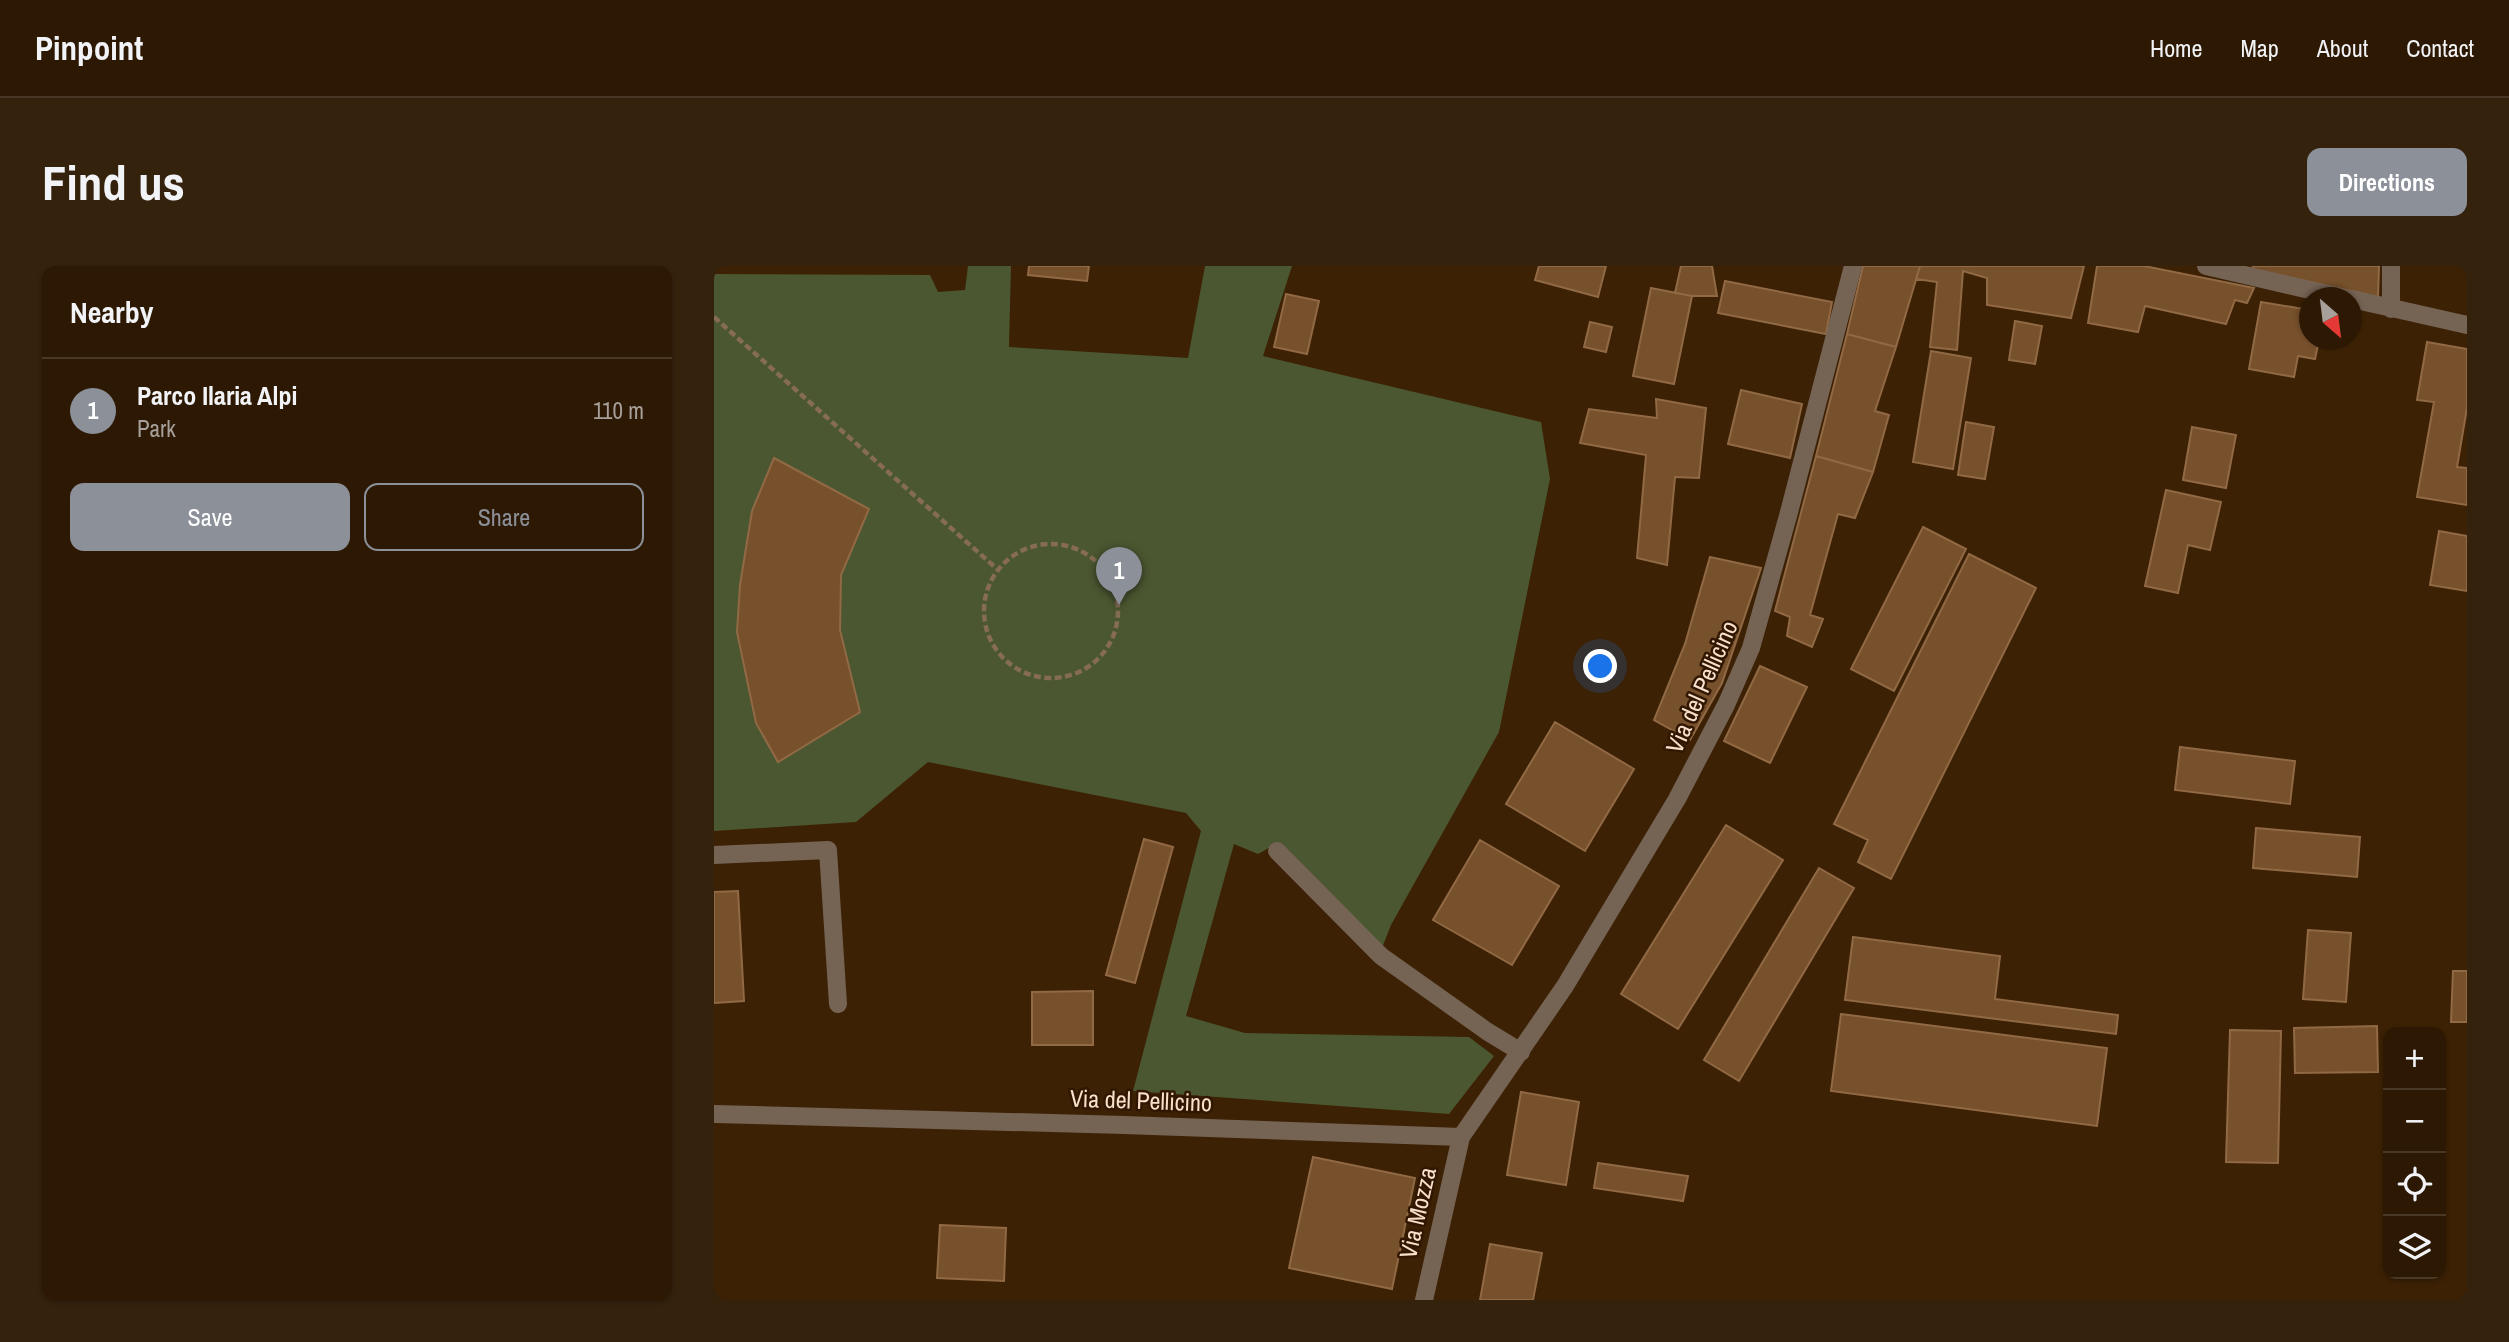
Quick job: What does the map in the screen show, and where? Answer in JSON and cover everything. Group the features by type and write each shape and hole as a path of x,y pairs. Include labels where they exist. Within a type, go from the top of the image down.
{"street":[{"name":"Via del Pellicino","path":"714,1114 1461,1137 1565,986 1678,799 1726,705 1751,648 1853,266"},
{"path":"2391,266 2391,309"},
{"path":"2216,267 2299,287"},
{"path":"2362,302 2467,324"},
{"path":"714,855 828,850 838,1004"},
{"path":"1277,851 1381,957 1521,1052"},
{"name":"Via Mozza","path":"1424,1300 1461,1137"}],"path":[{"path":"714,317 997,569"},
{"path":"1051,543 1079,549 1094,559 1110,577 1119,608 1112,641 1096,661 1076,674 1061,678 1038,677 1018,670 999,656 990,642 984,619 986,590 997,569 1007,559 1028,547 1051,543"}],"green space":[{"path":"968,266 1011,266 1009,347 1188,358 1205,266 1292,266 1263,356 1541,422 1550,479 1499,732 1391,925 1382,948 1278,843 1258,854 1234,844 1186,1016 1245,1033 1469,1037 1494,1056 1449,1114 1133,1091 1201,831 1186,813 928,762 856,822 714,831 714,274 930,275 938,292 965,290"}],"building":[{"path":"1029,266 1089,266 1087,281 1028,275"},
{"path":"1539,266 1606,266 1598,297 1535,280"},
{"path":"1681,266 1712,266 1717,296 1675,293"},
{"path":"1863,266 1920,266 1896,347 1847,334"},
{"path":"1920,266 2084,266 2071,318 1987,305 1987,278 1963,271 1957,350 1930,347 1937,282 1916,279"},
{"path":"2097,266 2144,266 2254,288 2247,303 2235,300 2226,324 2145,306 2138,332 2088,323"},
{"path":"2253,266 2379,266 2378,297 2362,293 2362,287 2333,287 2252,269"},
{"path":"1725,281 1832,302 1826,334 1718,313"},
{"path":"1651,288 1692,296 1674,384 1633,376"},
{"path":"1286,294 1319,301 1307,354 1274,347"},
{"path":"2261,302 2299,308 2299,350 2317,350 2315,359 2298,356 2294,377 2249,369"},
{"path":"2015,321 2042,326 2035,364 2009,360"},
{"path":"1590,322 1612,327 1606,352 1584,347"},
{"path":"1847,334 1896,347 1875,411 1889,415 1873,472 1816,456"},
{"path":"2427,342 2467,349 2467,408 2457,467 2467,468 2467,505 2417,497 2434,402 2417,400"},
{"path":"1931,351 1971,358 1953,469 1913,462"},
{"path":"1741,390 1802,404 1790,458 1728,444"},
{"path":"1656,399 1706,408 1699,478 1675,477 1667,565 1637,558 1646,455 1580,443 1589,409 1657,418"},
{"path":"1966,422 1994,427 1985,479 1958,475"},
{"path":"2192,427 2236,435 2226,488 2183,480"},
{"path":"1816,456 1873,472 1855,518 1838,514 1810,615 1823,619 1812,647 1787,636 1790,617 1775,611"},
{"path":"774,458 869,509 841,575 840,630 860,712 778,762 756,723 737,632 740,585 752,511"},
{"path":"2166,490 2221,502 2210,550 2188,545 2178,593 2145,586"},
{"path":"1923,527 1966,549 1894,691 1851,669"},
{"path":"2439,531 2467,536 2467,591 2430,585"},
{"path":"1969,554 2036,588 1891,879 1858,862 1868,840 1834,824"},
{"path":"1710,557 1761,568 1722,683 1690,740 1654,720 1685,644"},
{"path":"1760,666 1807,687 1770,763 1724,741"},
{"path":"1555,722 1634,769 1585,851 1506,804"},
{"path":"2180,747 2295,761 2290,804 2175,790"},
{"path":"1726,825 1783,860 1678,1029 1621,994"},
{"path":"2256,828 2360,837 2357,877 2253,868"},
{"path":"1144,839 1173,847 1135,983 1106,975"},
{"path":"1480,840 1559,886 1512,965 1433,920"},
{"path":"1819,868 1854,888 1739,1081 1704,1060"},
{"path":"738,891 744,1001 714,1003 714,892"},
{"path":"2308,930 2351,933 2346,1002 2303,999"},
{"path":"1853,937 2000,956 1995,999 2118,1015 2116,1034 1845,1000"},
{"path":"2453,971 2467,971 2467,1022 2451,1022"},
{"path":"1093,991 1093,1045 1032,1045 1032,992"},
{"path":"1841,1014 2107,1048 2097,1126 1831,1091"},
{"path":"2377,1026 2378,1072 2295,1073 2294,1028"},
{"path":"2230,1030 2281,1031 2278,1163 2226,1162"},
{"path":"1521,1092 1579,1102 1566,1185 1507,1175"},
{"path":"1313,1157 1415,1178 1392,1289 1289,1268"},
{"path":"1598,1163 1688,1176 1683,1201 1594,1188"},
{"path":"940,1225 1006,1228 1004,1281 937,1278"},
{"path":"1490,1244 1542,1253 1533,1300 1480,1300"}],"place":[{"name":"Parco Ilaria Alpi","path":"1119,605"}]}
